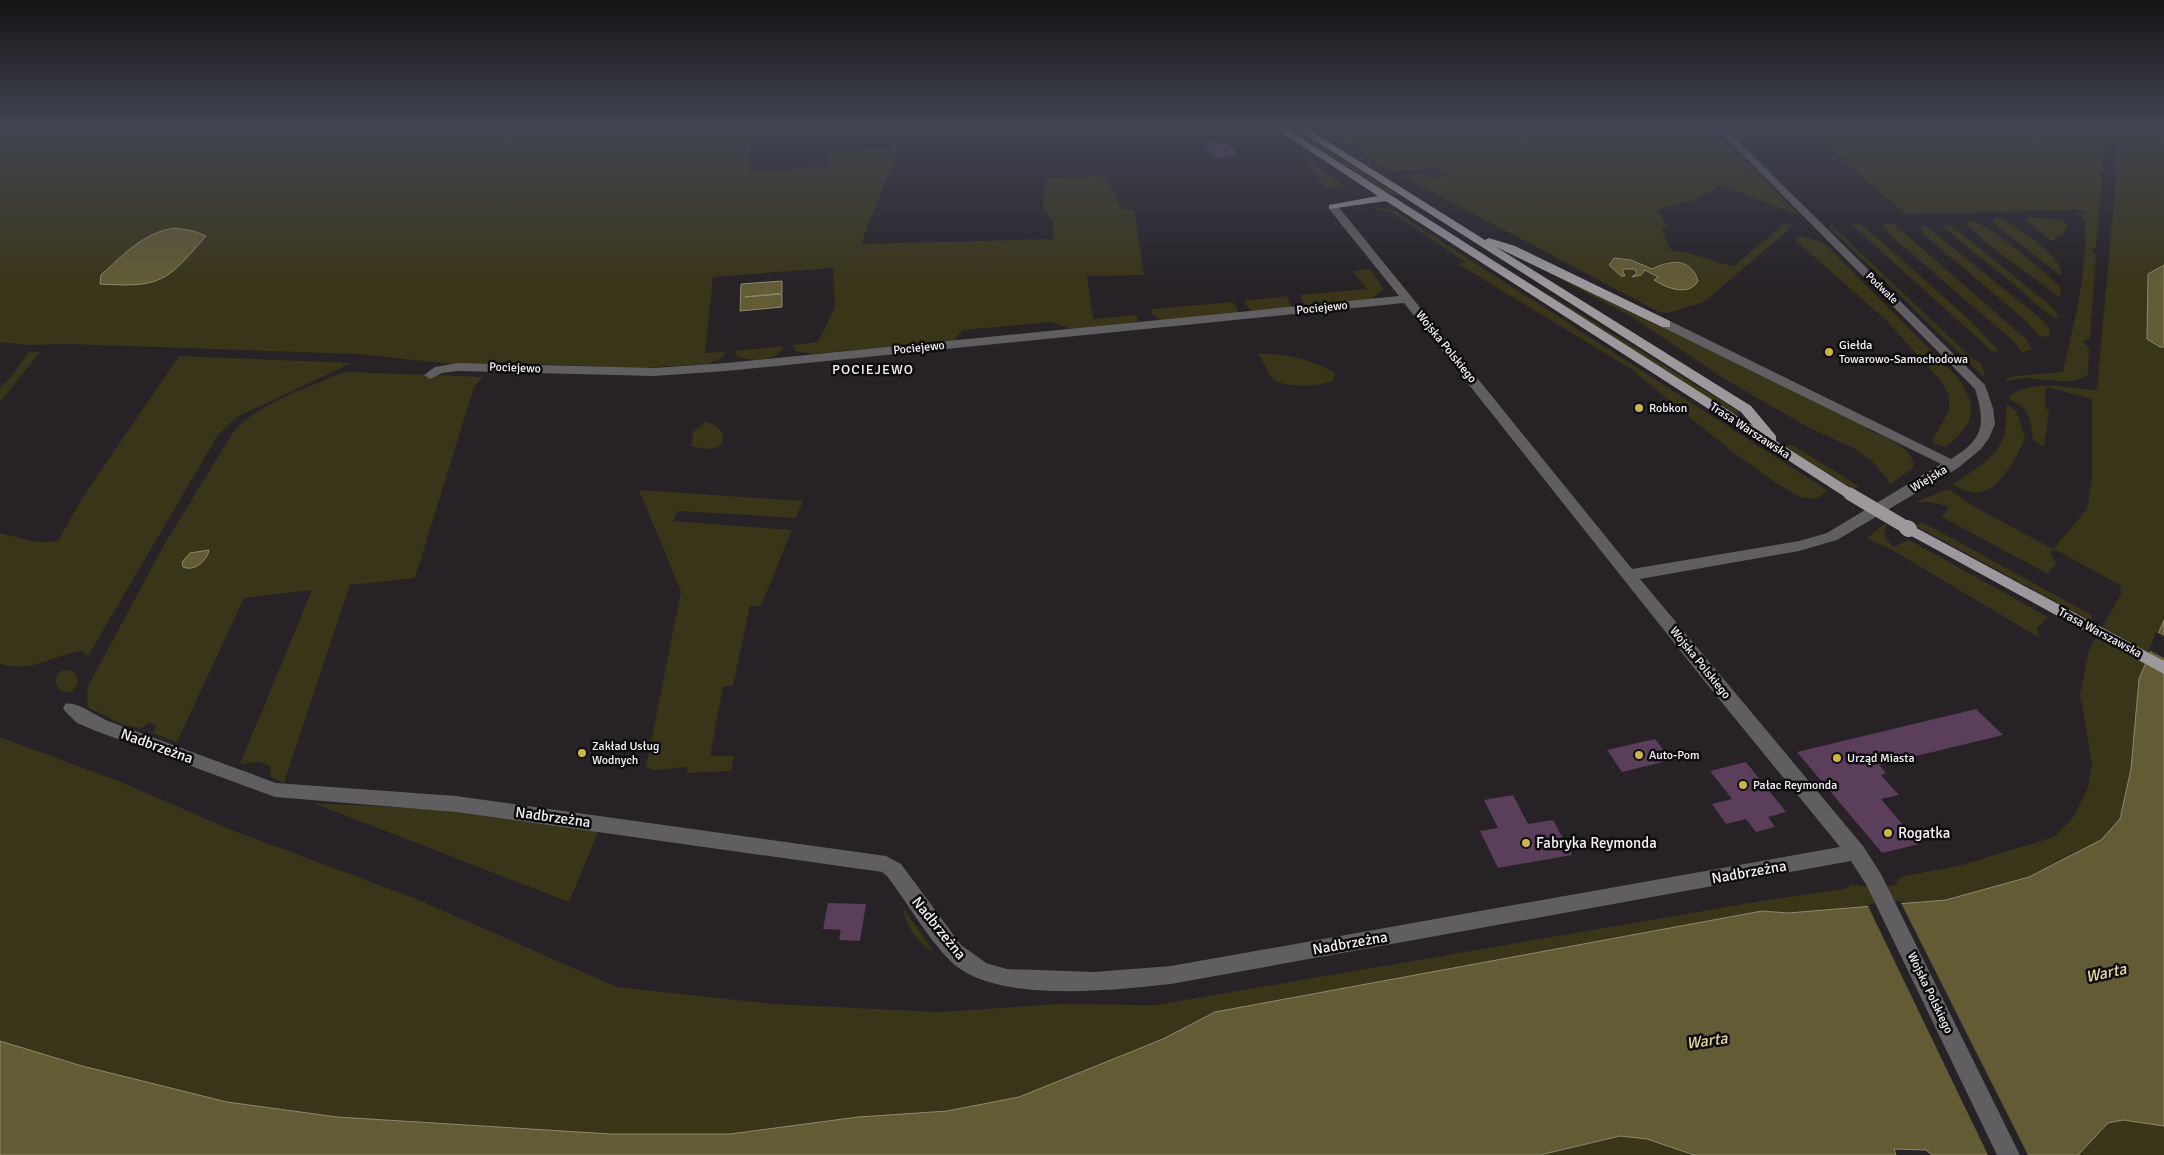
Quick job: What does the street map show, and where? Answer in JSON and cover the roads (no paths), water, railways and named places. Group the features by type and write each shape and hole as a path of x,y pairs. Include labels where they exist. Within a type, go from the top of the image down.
{"main road":[{"name":"Trasa Warszawska","path":"1356,178 1780,451 1850,494 1909,529 2164,668"},
{"name":"Trasa Warszawska","path":"1378,178 1746,409 1780,451"},
{"path":"1332,207 1386,197 1416,202"},
{"path":"1470,235 1511,248 1666,324"}],"street":[{"name":"Podwale","path":"1770,178 1982,388 1990,418 1982,442 1953,465"},
{"name":"Wojska Polskiego","path":"1332,207 1631,575 1712,679 1856,852 1874,880 2009,1155"},
{"name":"Pociejewo","path":"430,375 439,370 458,366 654,372 1408,300"},
{"name":"Wiejska","path":"1666,324 1953,465"},
{"name":"Wiejska","path":"1631,575 1799,546 1832,537 1953,465"},
{"name":"Nadbrzeżna","path":"71,709 83,718 102,726 275,790 456,804 886,864 894,870 954,951 981,971 1007,978 1094,982 1171,975 1856,852"}],"water":[{"path":"175,228 194,231 206,236 172,272 162,278 137,285 100,284 101,275 144,239 164,230"},
{"path":"1614,258 1631,260 1652,269 1666,264 1685,264 1695,273 1698,281 1689,289 1677,290 1654,280 1658,277 1645,270 1641,275 1632,277 1636,273 1635,269 1622,269 1625,276 1621,276 1609,265"},
{"path":"2164,265 2164,347 2160,347 2147,339 2148,274"},
{"path":"782,281 782,293 745,297 782,294 782,307 740,311 741,284"},
{"path":"209,550 203,562 196,567 183,567 182,562 190,553"},
{"name":"Warta","path":"2164,620 2164,1126 2123,1120 2108,1123 2078,1155 1932,1155 1926,1150 1894,1149 1896,1155 1694,1155 1647,1139 1620,1136 1540,1155 0,1155 0,1041 82,1066 227,1102 337,1117 611,1134 730,1134 858,1117 947,1111 1019,1097 1163,1039 1215,1012 1762,911 1788,913 1946,900 2029,877 2101,840 2120,819 2131,769 2139,679"}],"place":[{"name":"Giełda Towarowo-Samochodowa","path":"1829,352"},
{"name":"Robkon","path":"1639,408"},
{"name":"Zakład Usług Wodnych","path":"582,753"},
{"name":"Auto-Pom","path":"1639,755"},
{"name":"Urząd Miasta","path":"1837,758"},
{"name":"Pałac Reymonda","path":"1743,785"},
{"name":"Rogatka","path":"1888,833"},
{"name":"Fabryka Reymonda","path":"1526,843"}],"district":[{"name":"POCIEJEWO","path":"873,369"}]}
